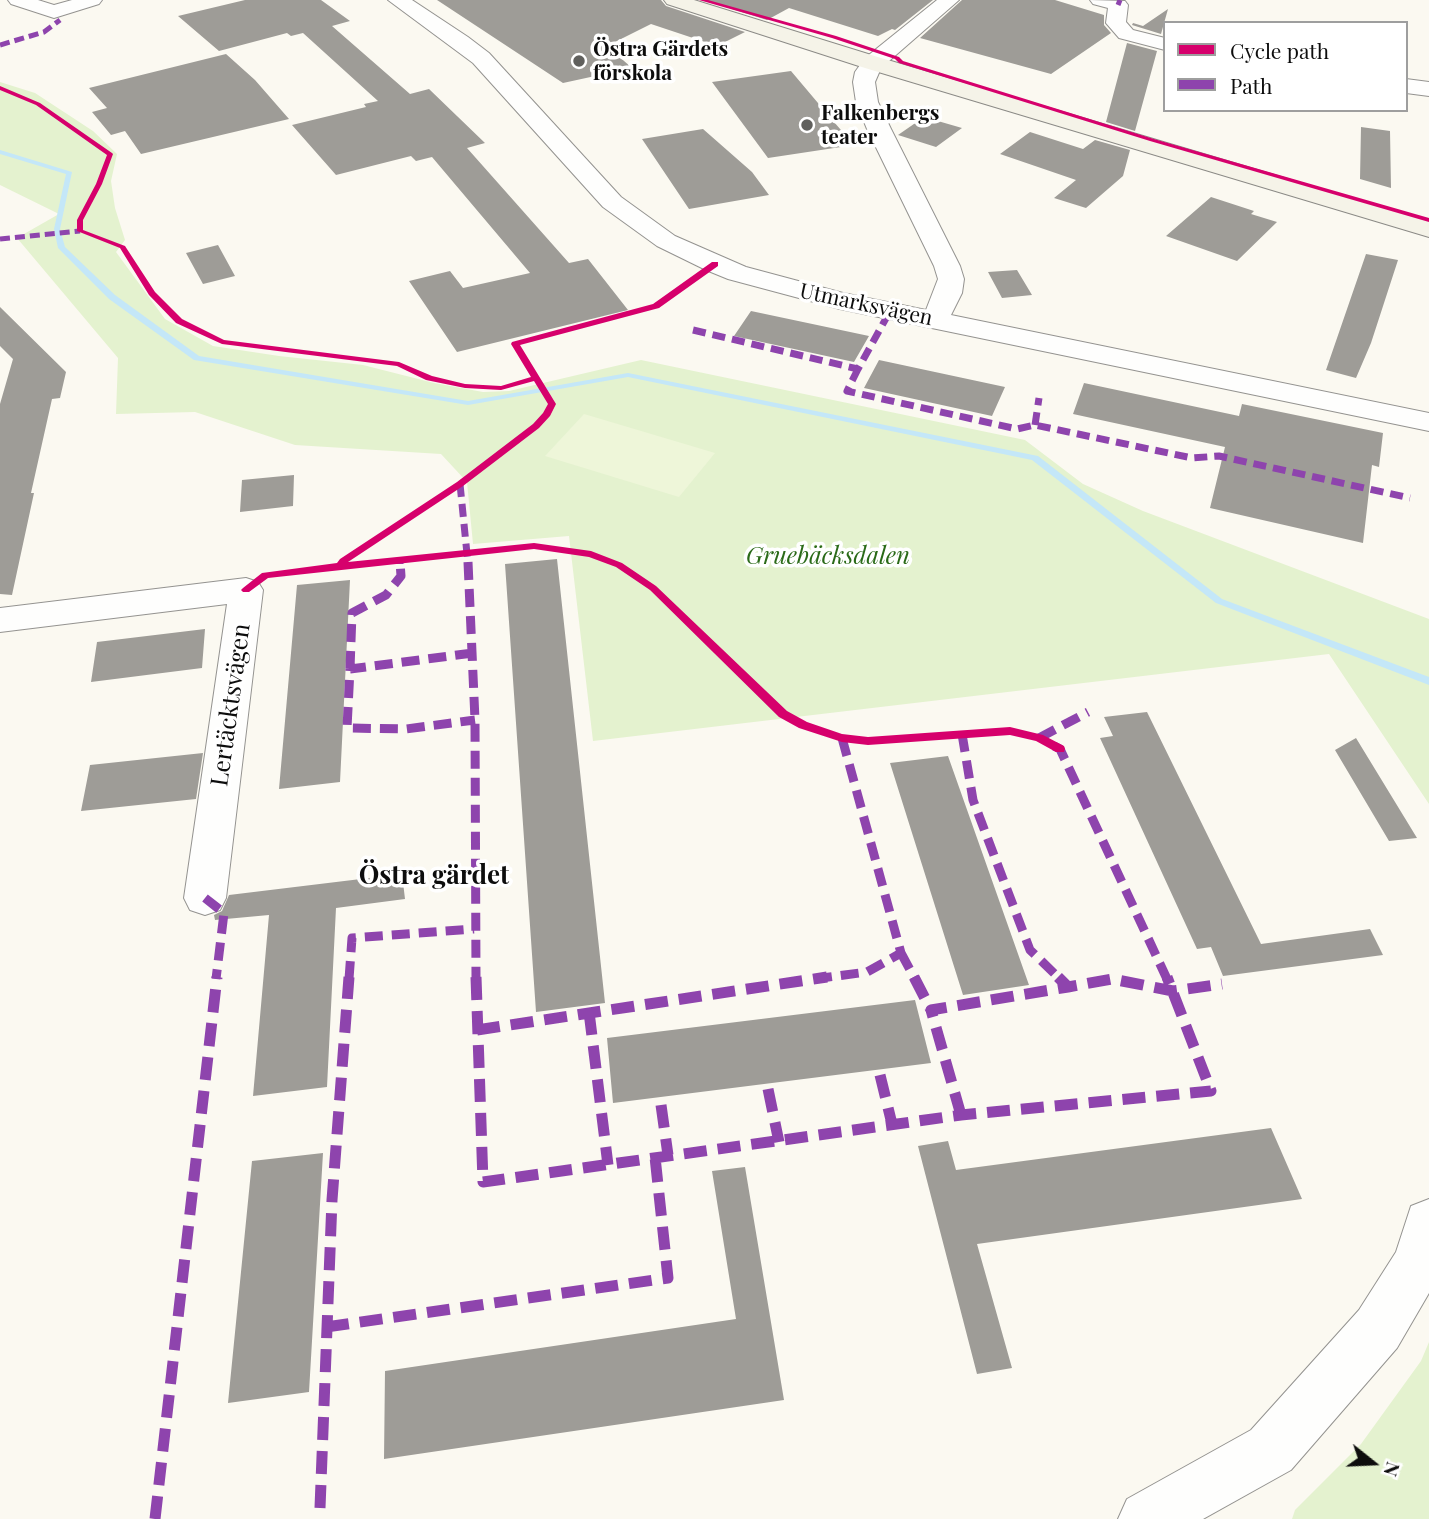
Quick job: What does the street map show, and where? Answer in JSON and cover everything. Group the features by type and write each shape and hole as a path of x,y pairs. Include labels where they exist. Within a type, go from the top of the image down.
{"main road":[{"path":"682,1 873,63 1429,229"}],"street":[{"path":"27,4 45,11 65,10 92,0"},
{"name":"Utmarksvägen","path":"398,0 461,41 481,58 612,202 666,241 715,264 749,277 840,301 1429,422"},
{"path":"935,320 948,293 951,279 867,102 864,82 873,63 949,0"},
{"path":"1100,0 1118,5 1116,23 1126,34 1163,43"},
{"path":"1408,86 1429,89"},
{"name":"Lertäcktsvägen","path":"0,620 246,590 205,898"},
{"path":"1147,1519 1271,1450 1378,1329 1418,1263 1429,1223"}],"green space":[{"name":"Gruebäcksdalen","path":"0,82 35,93 93,131 117,154 111,181 115,208 125,240 116,252 165,319 213,346 363,365 483,392 509,391 641,360 1025,440 1083,484 1143,511 1429,619 1429,804 1329,654 593,741 569,536 473,544 467,482 441,454 295,445 195,412 116,414 118,358 17,238 59,214 0,185"},
{"path":"584,414 715,453 679,497 545,456"},
{"path":"1429,1342 1429,1519 1292,1519 1295,1510 1361,1444 1421,1361"}],"building":[{"path":"245,0 321,0 350,21 332,26 410,94 429,89 485,143 467,148 569,263 588,259 628,310 457,352 409,281 450,271 463,288 530,273 432,157 416,161 411,156 336,175 292,125 366,107 364,104 378,101 303,33 291,36 287,33 219,51 178,16"},
{"path":"437,0 661,0 666,6 745,32 717,46 651,24 607,46 632,68 563,83"},
{"path":"703,0 933,0 895,30 878,36 789,8 767,20"},
{"path":"962,0 1055,0 1104,15 1104,25 1111,33 1051,74 920,38"},
{"path":"1168,9 1161,34 1132,25 1143,26"},
{"path":"1127,43 1157,51 1135,131 1106,122"},
{"path":"226,54 255,80 289,119 141,154 125,131 111,135 92,112 107,108 89,88"},
{"name":"Falkenbergs teater","path":"791,71 854,145 768,158 712,82"},
{"path":"924,117 962,128 936,147 898,135"},
{"path":"1361,127 1390,131 1391,188 1360,179"},
{"path":"703,129 752,172 769,195 689,209 642,139"},
{"path":"1030,132 1083,149 1095,140 1130,150 1123,176 1086,208 1054,198 1076,180 1000,154"},
{"path":"1211,197 1254,211 1251,214 1277,222 1237,261 1166,236"},
{"path":"218,245 235,276 203,284 186,253"},
{"path":"1366,254 1398,260 1371,343 1356,378 1326,370"},
{"path":"1017,270 1032,295 1002,298 988,272"},
{"path":"0,307 66,372 60,398 52,399 12,595 0,594 0,404 13,359 0,346"},
{"path":"751,311 869,336 854,362 734,336"},
{"path":"879,360 1005,387 992,416 864,388"},
{"path":"1084,383 1239,416 1242,404 1383,433 1379,467 1372,465 1363,543 1210,508 1225,447 1073,414"},
{"path":"294,475 293,506 240,512 242,480"},
{"path":"557,559 605,1003 536,1012 505,564"},
{"path":"350,580 340,782 279,789 297,585"},
{"path":"205,629 202,668 91,682 97,642"},
{"path":"1147,712 1261,944 1370,929 1383,955 1223,976 1211,947 1197,949 1100,738 1113,736 1104,717"},
{"path":"1356,738 1417,838 1389,841 1335,750"},
{"path":"203,753 196,799 81,811 90,765"},
{"path":"948,756 1029,985 963,995 890,763"},
{"path":"402,874 405,899 336,908 327,1087 253,1096 269,915 215,920 214,915 222,911 229,895"},
{"path":"915,1000 931,1063 613,1103 607,1038"},
{"path":"1271,1128 1302,1199 977,1244 1012,1368 977,1374 918,1146 948,1141 956,1170"},
{"path":"323,1153 309,1392 228,1403 252,1161"},
{"path":"745,1167 784,1400 384,1459 385,1371 736,1319 712,1171"}],"waterway":[{"path":"0,152 70,173 57,229 62,248 112,297 197,358 468,403 628,375 1035,458 1219,601 1429,681"}],"marked path":[{"path":"1118,5 1120,0"},
{"path":"0,45 44,32 60,20"},
{"path":"0,239 80,231"},
{"path":"693,330 858,369 890,311"},
{"path":"858,369 847,391 1017,429 1035,425 1192,458 1219,456 1410,498"},
{"path":"1035,425 1039,398"},
{"path":"460,484 468,554 475,720 474,929 483,1182 961,1115 1211,1091 1173,991 1060,749 1054,746"},
{"path":"350,669 352,613 386,595 401,576 400,560"},
{"path":"473,653 350,669 347,728 406,729 475,720"},
{"path":"1039,738 1088,712"},
{"path":"962,734 973,800 1030,950 1068,987 1112,979 1173,991 1222,984"},
{"path":"477,1030 697,995 867,972 901,953 842,738"},
{"path":"155,1519 224,913 205,898"},
{"path":"320,1508 332,1200 352,938 474,929"},
{"path":"901,953 931,1010"},
{"path":"961,1115 931,1010 1068,987"},
{"path":"589,1012 608,1165"},
{"path":"880,1075 892,1124"},
{"path":"768,1089 779,1142"},
{"path":"661,1105 668,1155"},
{"path":"326,1327 668,1278 655,1157"}],"cycle path":[{"path":"702,0 834,37 897,58 901,62 1152,140 1429,220"},
{"path":"0,88 38,104 110,154 99,184 80,220 80,231 123,247 152,293 179,321 222,342 399,364 429,378 465,386 501,388 537,378"},
{"path":"246,590 265,575 340,566 343,561 460,484 536,426 552,404 515,344 656,306 715,264"},
{"path":"340,566 534,546 591,554 619,565 653,588 783,714 803,725 842,738 868,741 1010,731 1039,738 1060,749"}],"place":[{"name":"Östra Gärdets förskola","path":"579,61"},
{"name":"Falkenbergs teater","path":"807,125"}],"district":[{"name":"Östra gärdet","path":"434,876"}]}
